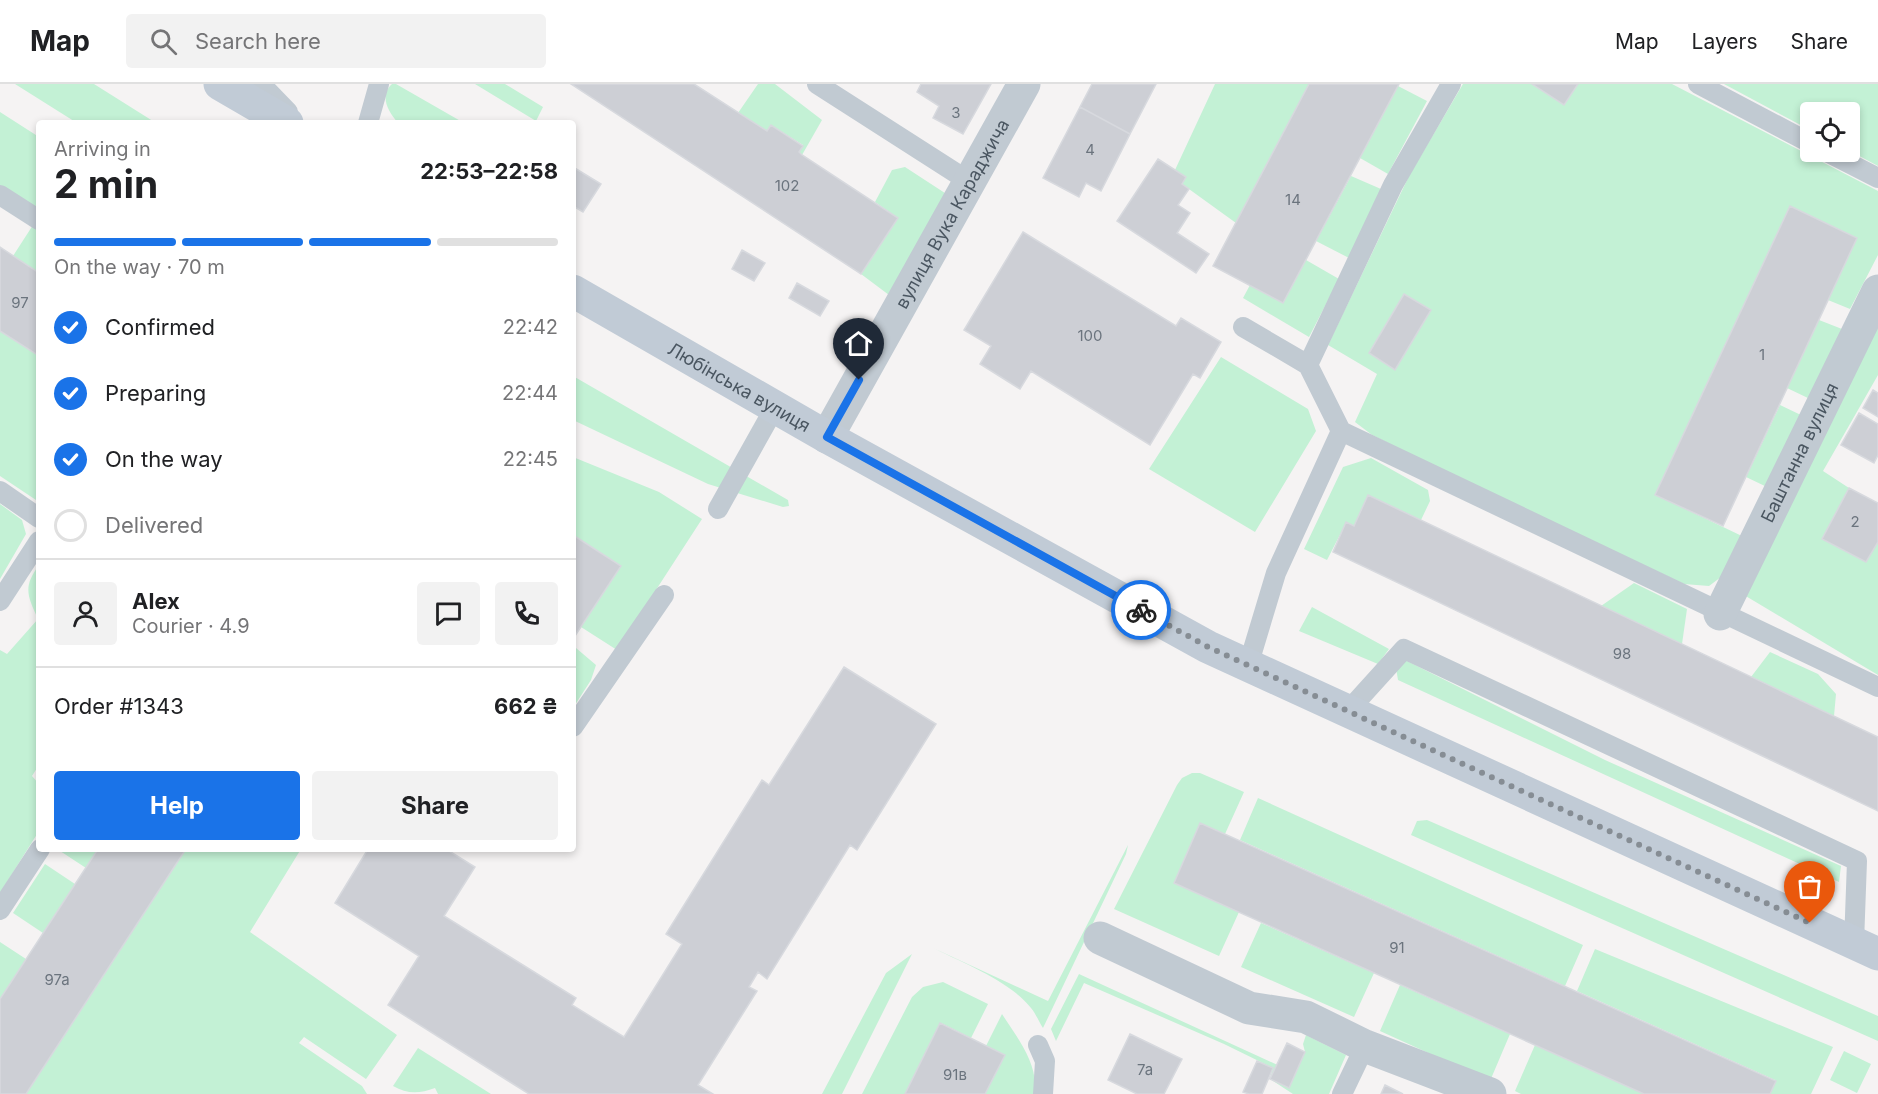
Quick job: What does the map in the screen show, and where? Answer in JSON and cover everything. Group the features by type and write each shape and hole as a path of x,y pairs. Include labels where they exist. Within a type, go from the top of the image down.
{"main road":[{"path":"220,84 282,120"},
{"name":"Любінська вулиця","path":"576,293 827,437 1208,647 1866,949"}],"street":[{"name":"вулиця Вука Караджича","path":"827,437 1024,84"},
{"name":"Баштанна вулиця","path":"1720,614 1878,291"},
{"path":"1100,938 1249,1008 1305,1017 1365,1046 1490,1094"}],"lane":[{"path":"261,84 295,120"},
{"path":"369,120 379,84"},
{"path":"817,84 959,175 968,184"},
{"path":"1308,365 1393,185 1451,84"},
{"path":"1698,84 1800,138"},
{"path":"1847,162 1878,178"},
{"path":"0,195 36,218"},
{"path":"1243,327 1308,365 1341,431 1720,614 1878,687"},
{"path":"718,509 775,407"},
{"path":"1248,666 1276,573 1341,431"},
{"path":"0,491 36,516"},
{"path":"0,601 36,545"},
{"path":"576,723 664,595"},
{"path":"1347,712 1404,649 1857,861 1866,949"},
{"path":"0,910 38,852"},
{"path":"1038,1045 1045,1061 1043,1094"},
{"path":"1342,1094 1365,1046"}],"green space":[{"path":"15,84 94,84 151,120 72,120"},
{"path":"392,84 396,84 459,120 396,120 386,104 388,89"},
{"path":"475,84 505,84 543,107 534,120"},
{"path":"758,84 775,84 822,120 802,155 799,152 803,145 771,125 767,131 738,113"},
{"path":"1215,84 1309,84 1236,223 1182,184 1186,177 1175,170"},
{"path":"1463,84 1532,84 1564,105 1578,84 1672,84 1800,150 1800,162 1822,162 1878,191 1878,255 1850,309 1828,300 1857,238 1790,206 1656,495 1744,537 1725,574 1709,586 1684,584 1469,483 1372,435 1355,422 1377,374 1328,345 1409,176"},
{"path":"1724,84 1878,84 1878,166 1860,156 1860,102 1800,102 1800,125"},
{"path":"1398,86 1427,101 1388,174 1360,158"},
{"path":"0,112 36,135 36,210 0,187"},
{"path":"905,167 951,197 897,301 861,274 898,218 875,202 892,170"},
{"path":"1351,176 1381,189 1349,258 1316,241"},
{"path":"33,225 36,227 36,271 13,256"},
{"path":"1306,260 1339,279 1309,337 1243,298 1250,285 1283,303"},
{"path":"1878,314 1878,375 1823,471 1849,488 1822,539 1878,542 1878,675 1744,595"},
{"path":"1819,320 1842,329 1810,399 1787,388"},
{"path":"0,331 36,354 36,500 0,476"},
{"path":"1221,357 1308,409 1316,431 1255,532 1149,469"},
{"path":"576,378 788,500 789,506 783,507 708,484 576,421"},
{"path":"1780,405 1803,416 1769,488 1746,477"},
{"path":"576,458 659,492 702,519 617,650 581,627 621,566 576,537"},
{"path":"1371,458 1428,490 1430,501 1421,520 1368,495 1354,526 1346,523 1327,560 1304,549 1343,467"},
{"path":"0,504 22,520 26,534 0,579"},
{"path":"36,570 36,615 28,591"},
{"path":"1634,583 1687,609 1682,644 1601,606"},
{"path":"1312,607 1389,649 1378,664 1299,631"},
{"path":"36,621 36,770 32,776 36,781 36,836 0,893 0,650 7,654"},
{"path":"576,648 596,665 591,680 576,703"},
{"path":"1770,652 1818,674 1836,694 1834,716 1751,677"},
{"path":"1403,659 1605,760 1841,866 1839,882 1398,680 1396,668"},
{"path":"1192,773 1200,773 1244,792 1225,834 1200,823 1174,883 1239,912 1219,956 1114,909 1177,785 1182,778"},
{"path":"1258,798 1583,945 1565,986 1240,840"},
{"path":"1427,820 1878,1016 1878,1041 1411,835 1417,821"},
{"path":"1128,845 1126,854 1043,1028 1031,1008 1011,989 931,947 1048,1001"},
{"path":"62,852 96,852 86,868"},
{"path":"184,852 299,852 250,932 397,1035 366,1079 304,1037 299,1043 362,1086 367,1094 26,1094"},
{"path":"45,864 75,884 43,933 13,913"},
{"path":"1261,923 1374,973 1354,1017 1241,967"},
{"path":"0,942 26,959 0,999"},
{"path":"1595,949 1833,1047 1811,1094 1770,1094 1775,1080 1577,991"},
{"path":"912,954 842,1094 822,1094 886,973"},
{"path":"1079,974 1295,1073 1305,1052 1303,1044 1306,1035 1346,1055 1329,1094 1293,1094 1270,1079 1273,1068 1084,983 1056,1041 1051,1029"},
{"path":"943,982 988,1004 971,1038 941,1023 905,1094 862,1094 912,997 923,987"},
{"path":"1400,985 1510,1034 1490,1081 1380,1031"},
{"path":"1002,1014 1026,1051 1034,1072 1034,1094 985,1094 1005,1055 986,1046"},
{"path":"1535,1045 1644,1094 1521,1094 1515,1091"},
{"path":"418,1048 491,1094 438,1094 435,1088 413,1092 403,1091 393,1086"},
{"path":"1844,1051 1871,1064 1857,1093 1830,1080"}],"building":[{"path":"571,84 694,84 767,131 771,125 803,146 799,152 802,155 898,218 861,274"},
{"path":"921,84 991,84 963,134 933,118 939,106 917,92"},
{"path":"1092,84 1156,84 1130,134 1080,107"},
{"path":"1309,84 1399,84 1283,303 1213,266"},
{"path":"1532,84 1578,84 1564,105"},
{"path":"1080,107 1130,134 1101,191 1086,183 1079,197 1043,178"},
{"path":"1158,159 1186,177 1182,184 1189,189 1178,205 1190,213 1177,233 1209,254 1196,273 1117,221"},
{"path":"576,169 601,184 583,212 576,208"},
{"path":"1790,206 1857,238 1723,526 1655,495"},
{"path":"1023,232 1176,326 1181,318 1221,342 1200,378 1193,374 1150,445 1031,371 1020,389 980,364 991,346 964,330"},
{"path":"0,247 36,271 36,354 0,331"},
{"path":"742,250 765,263 754,281 732,269"},
{"path":"797,283 829,301 820,316 789,298"},
{"path":"1404,294 1431,310 1395,370 1369,353"},
{"path":"1873,390 1878,393 1878,417 1863,408"},
{"path":"1859,413 1878,424 1878,455 1874,463 1841,445"},
{"path":"1849,488 1878,503 1878,542 1866,562 1822,539"},
{"path":"1368,495 1878,737 1878,811 1333,552 1346,522 1354,526"},
{"path":"576,537 621,566 576,634"},
{"path":"844,667 936,724 857,850 850,845 767,979 758,972 749,987 757,991 698,1085 713,1094 529,1094 388,1005 419,956 335,903 366,852 451,852 475,867 444,916 576,998 572,1005 624,1037 682,944 666,934 762,780 769,785"},
{"path":"1200,823 1776,1081 1770,1094 1644,1094 1174,883"},
{"path":"96,852 184,852 26,1094 0,1094 0,999"},
{"path":"940,1023 1005,1055 985,1094 905,1094"},
{"path":"1130,1034 1182,1059 1164,1094 1137,1094 1108,1080"},
{"path":"1287,1043 1305,1052 1289,1088 1270,1079"},
{"path":"1257,1061 1273,1068 1262,1094 1243,1092"},
{"path":"1385,1085 1403,1094 1381,1094"}],"way so far":[{"path":"1141,610 1208,647 1810,923"}],"route":[{"path":"859,380 827,437 1141,610"}]}
